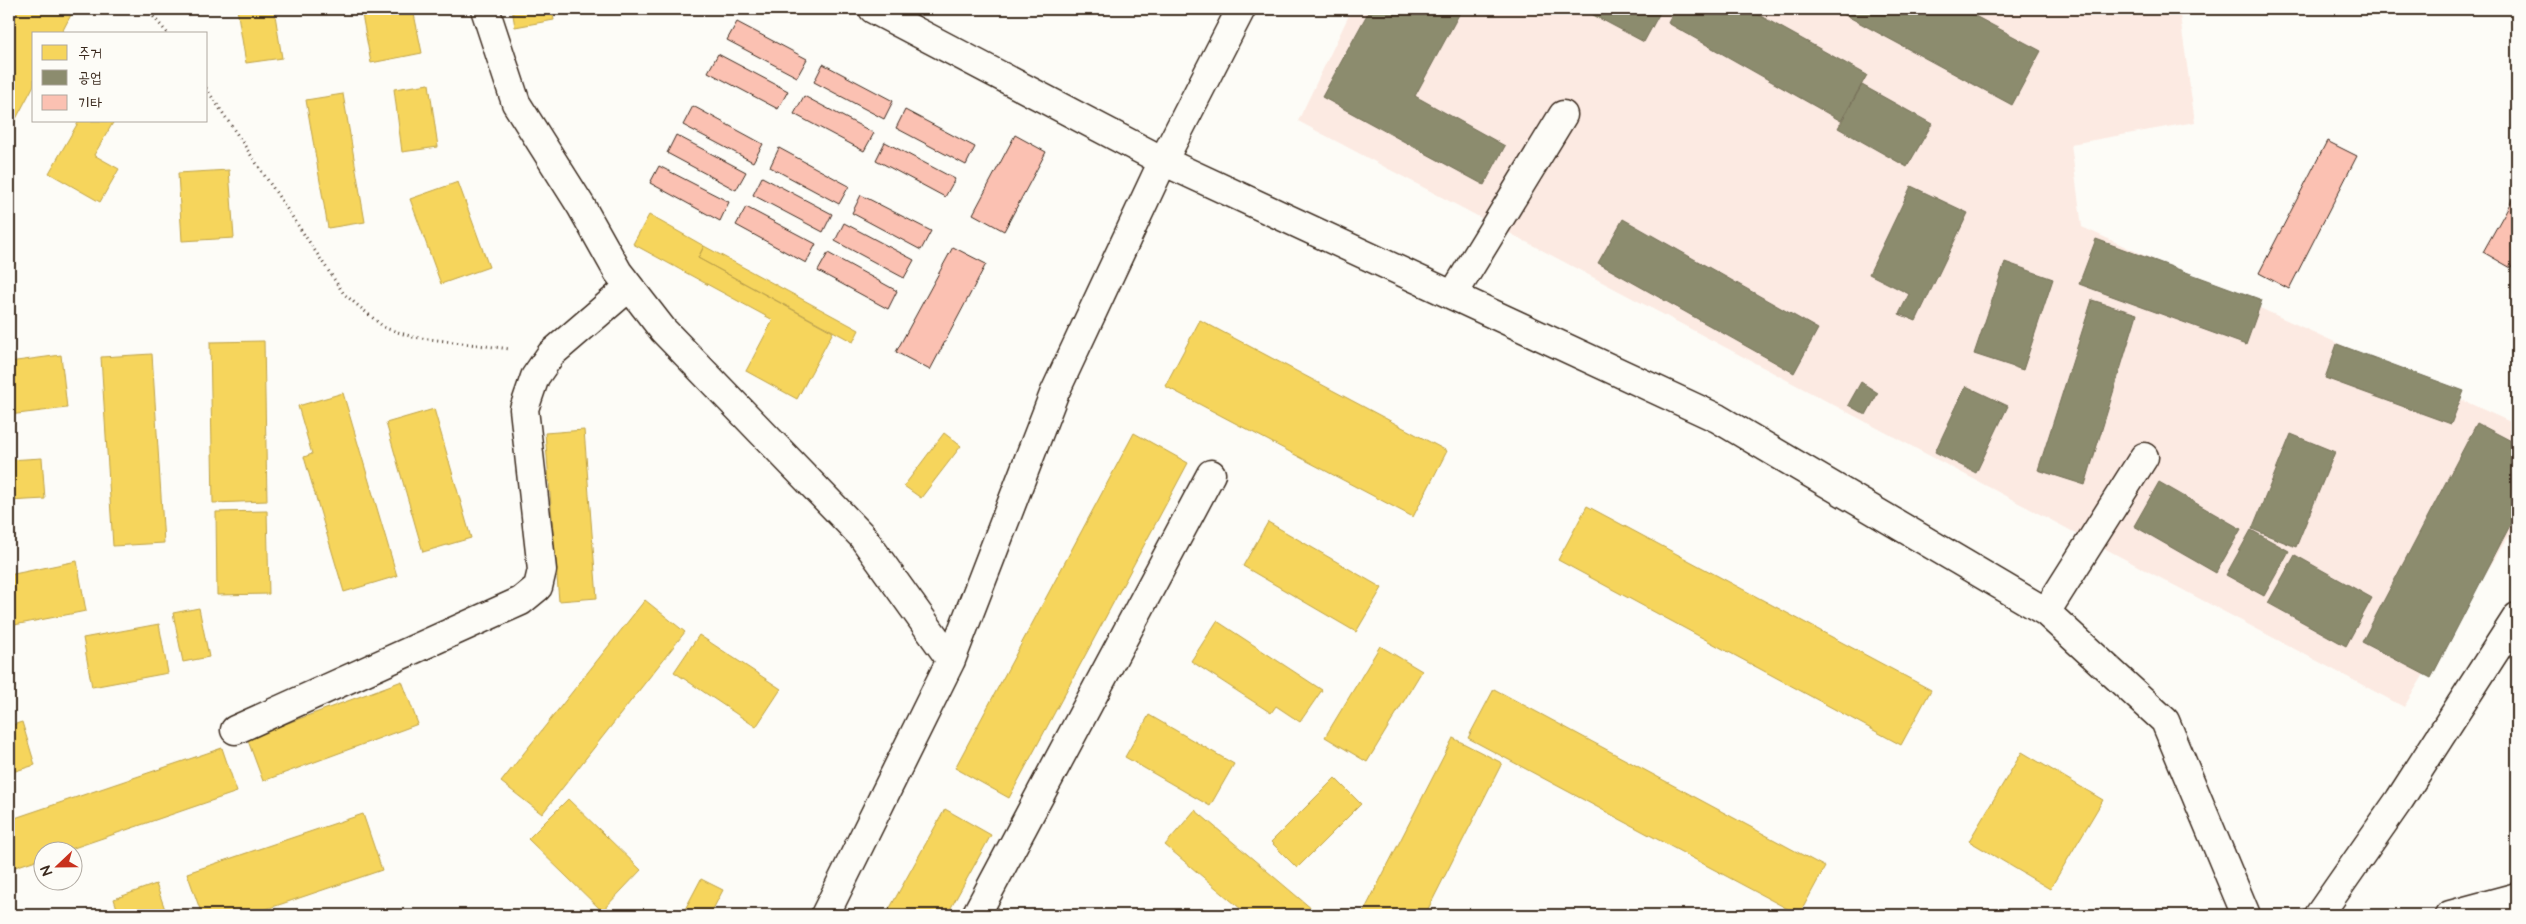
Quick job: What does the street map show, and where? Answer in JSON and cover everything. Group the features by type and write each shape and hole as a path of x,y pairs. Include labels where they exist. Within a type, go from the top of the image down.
{"street":[{"path":"485,9 516,102 581,206 618,272 663,330 862,536 951,660"},
{"path":"873,9 1163,161 1718,418 2046,612 2165,721 2246,915"},
{"path":"825,915 951,660 1054,394 1163,161 1241,9"},
{"path":"1453,295 1563,115"},
{"path":"235,730 521,600 538,587 542,570 524,409 535,378 550,354 629,287"},
{"path":"2046,612 2144,456"},
{"path":"976,915 1211,474"},
{"path":"2319,915 2400,800 2517,617"},
{"path":"2450,915 2517,897"}],"path":[{"path":"147,9 166,32"},
{"path":"208,91 344,294 386,328 413,337 550,354"}],"shaded area":[{"path":"1352,9 2179,9 2195,122 2071,144 2082,227 2517,425 2517,522 2404,707 1298,121"}],"building: 주거":[{"path":"19,9 74,9 62,32 32,32 32,89 9,132 9,28"},
{"path":"237,9 274,9 282,58 246,63"},
{"path":"361,9 413,9 422,53 371,63"},
{"path":"512,9 552,9 554,20 515,27"},
{"path":"429,84 438,147 402,152 394,89"},
{"path":"343,94 365,222 328,228 306,100"},
{"path":"78,122 113,122 94,155 119,169 100,202 49,173"},
{"path":"229,170 234,238 182,241 178,173"},
{"path":"458,182 489,267 441,284 410,199"},
{"path":"649,215 704,246 698,258 833,332 797,399 746,371 773,320 633,244"},
{"path":"704,246 859,330 853,342 698,258"},
{"path":"1200,320 1447,451 1413,517 1165,386"},
{"path":"264,341 267,501 213,503 210,342"},
{"path":"152,354 164,543 113,546 101,357"},
{"path":"61,355 67,408 9,415 9,362"},
{"path":"343,393 397,576 344,592 304,457 312,454 298,406"},
{"path":"434,409 471,538 423,552 386,423"},
{"path":"584,430 597,598 559,601 545,433"},
{"path":"944,433 961,446 921,498 904,486"},
{"path":"1134,433 1188,463 1009,798 955,768"},
{"path":"42,458 45,499 9,501 9,460"},
{"path":"1587,506 1931,690 1901,745 1558,560"},
{"path":"267,511 269,594 217,595 216,512"},
{"path":"1268,522 1382,588 1356,632 1243,566"},
{"path":"77,561 86,611 9,626 9,575"},
{"path":"645,600 685,632 542,814 501,782"},
{"path":"199,608 209,657 183,662 173,613"},
{"path":"1217,621 1322,690 1300,722 1276,706 1271,713 1191,661"},
{"path":"159,624 168,673 92,687 83,638"},
{"path":"699,635 781,689 756,727 674,672"},
{"path":"1380,646 1422,671 1367,762 1325,737"},
{"path":"402,681 418,724 263,781 247,738"},
{"path":"1494,689 1825,867 1799,915 1468,738"},
{"path":"1149,715 1234,764 1210,806 1125,757"},
{"path":"22,722 35,765 9,773 9,726"},
{"path":"1453,738 1502,763 1425,915 1362,915"},
{"path":"222,748 237,792 82,845 82,842 32,842 32,861 9,869 9,820"},
{"path":"2022,752 2103,800 2050,889 1969,841"},
{"path":"1335,778 1361,804 1297,868 1271,842"},
{"path":"568,799 641,870 602,911 528,839"},
{"path":"945,809 991,835 947,915 886,915"},
{"path":"1195,810 1319,915 1248,915 1165,845"},
{"path":"363,814 382,870 249,915 202,915 187,873"},
{"path":"701,879 723,890 710,915 682,915"},
{"path":"156,884 167,915 119,915 114,899"}],"building: 공업":[{"path":"1370,9 1462,9 1415,96 1505,146 1484,185 1322,97"},
{"path":"1582,9 1662,9 1644,42"},
{"path":"1675,9 1748,9 1867,75 1841,121 1668,23"},
{"path":"1834,9 1962,9 2041,51 2012,105"},
{"path":"1862,85 1932,124 1907,167 1838,128"},
{"path":"1911,186 1968,213 1916,321 1899,314 1909,294 1869,274"},
{"path":"1623,219 1818,329 1794,373 1598,263"},
{"path":"2096,239 2262,300 2246,345 2079,284"},
{"path":"2005,262 2053,279 2023,370 1974,354"},
{"path":"2092,300 2137,314 2085,485 2038,470"},
{"path":"2337,344 2464,391 2451,424 2325,378"},
{"path":"1861,382 1878,393 1866,415 1848,405"},
{"path":"1966,386 2008,406 1976,473 1935,452"},
{"path":"2477,423 2517,444 2517,512 2431,678 2362,642"},
{"path":"2291,434 2335,452 2296,547 2252,529"},
{"path":"2159,482 2241,529 2216,573 2134,526"},
{"path":"2251,530 2289,551 2264,596 2226,575"},
{"path":"2295,555 2372,598 2346,646 2268,603"}],"building: 기타":[{"path":"737,22 807,59 797,77 727,40"},
{"path":"718,54 788,91 778,109 708,72"},
{"path":"823,64 893,101 884,119 814,82"},
{"path":"804,96 874,133 864,151 794,114"},
{"path":"693,106 763,144 753,162 683,125"},
{"path":"905,110 975,147 966,165 896,128"},
{"path":"676,135 746,172 736,190 667,153"},
{"path":"1015,135 1046,152 1004,231 973,214"},
{"path":"2327,141 2357,156 2289,289 2259,273"},
{"path":"885,142 955,179 945,197 876,160"},
{"path":"779,148 849,186 839,204 770,167"},
{"path":"659,166 729,202 720,221 650,183"},
{"path":"762,177 832,214 823,232 753,195"},
{"path":"2517,191 2517,258 2511,268 2483,252"},
{"path":"861,195 931,231 921,250 852,213"},
{"path":"746,207 816,244 806,263 736,225"},
{"path":"844,223 914,260 904,278 835,241"},
{"path":"953,247 986,264 930,370 896,352"},
{"path":"828,253 897,291 888,309 818,271"}]}
